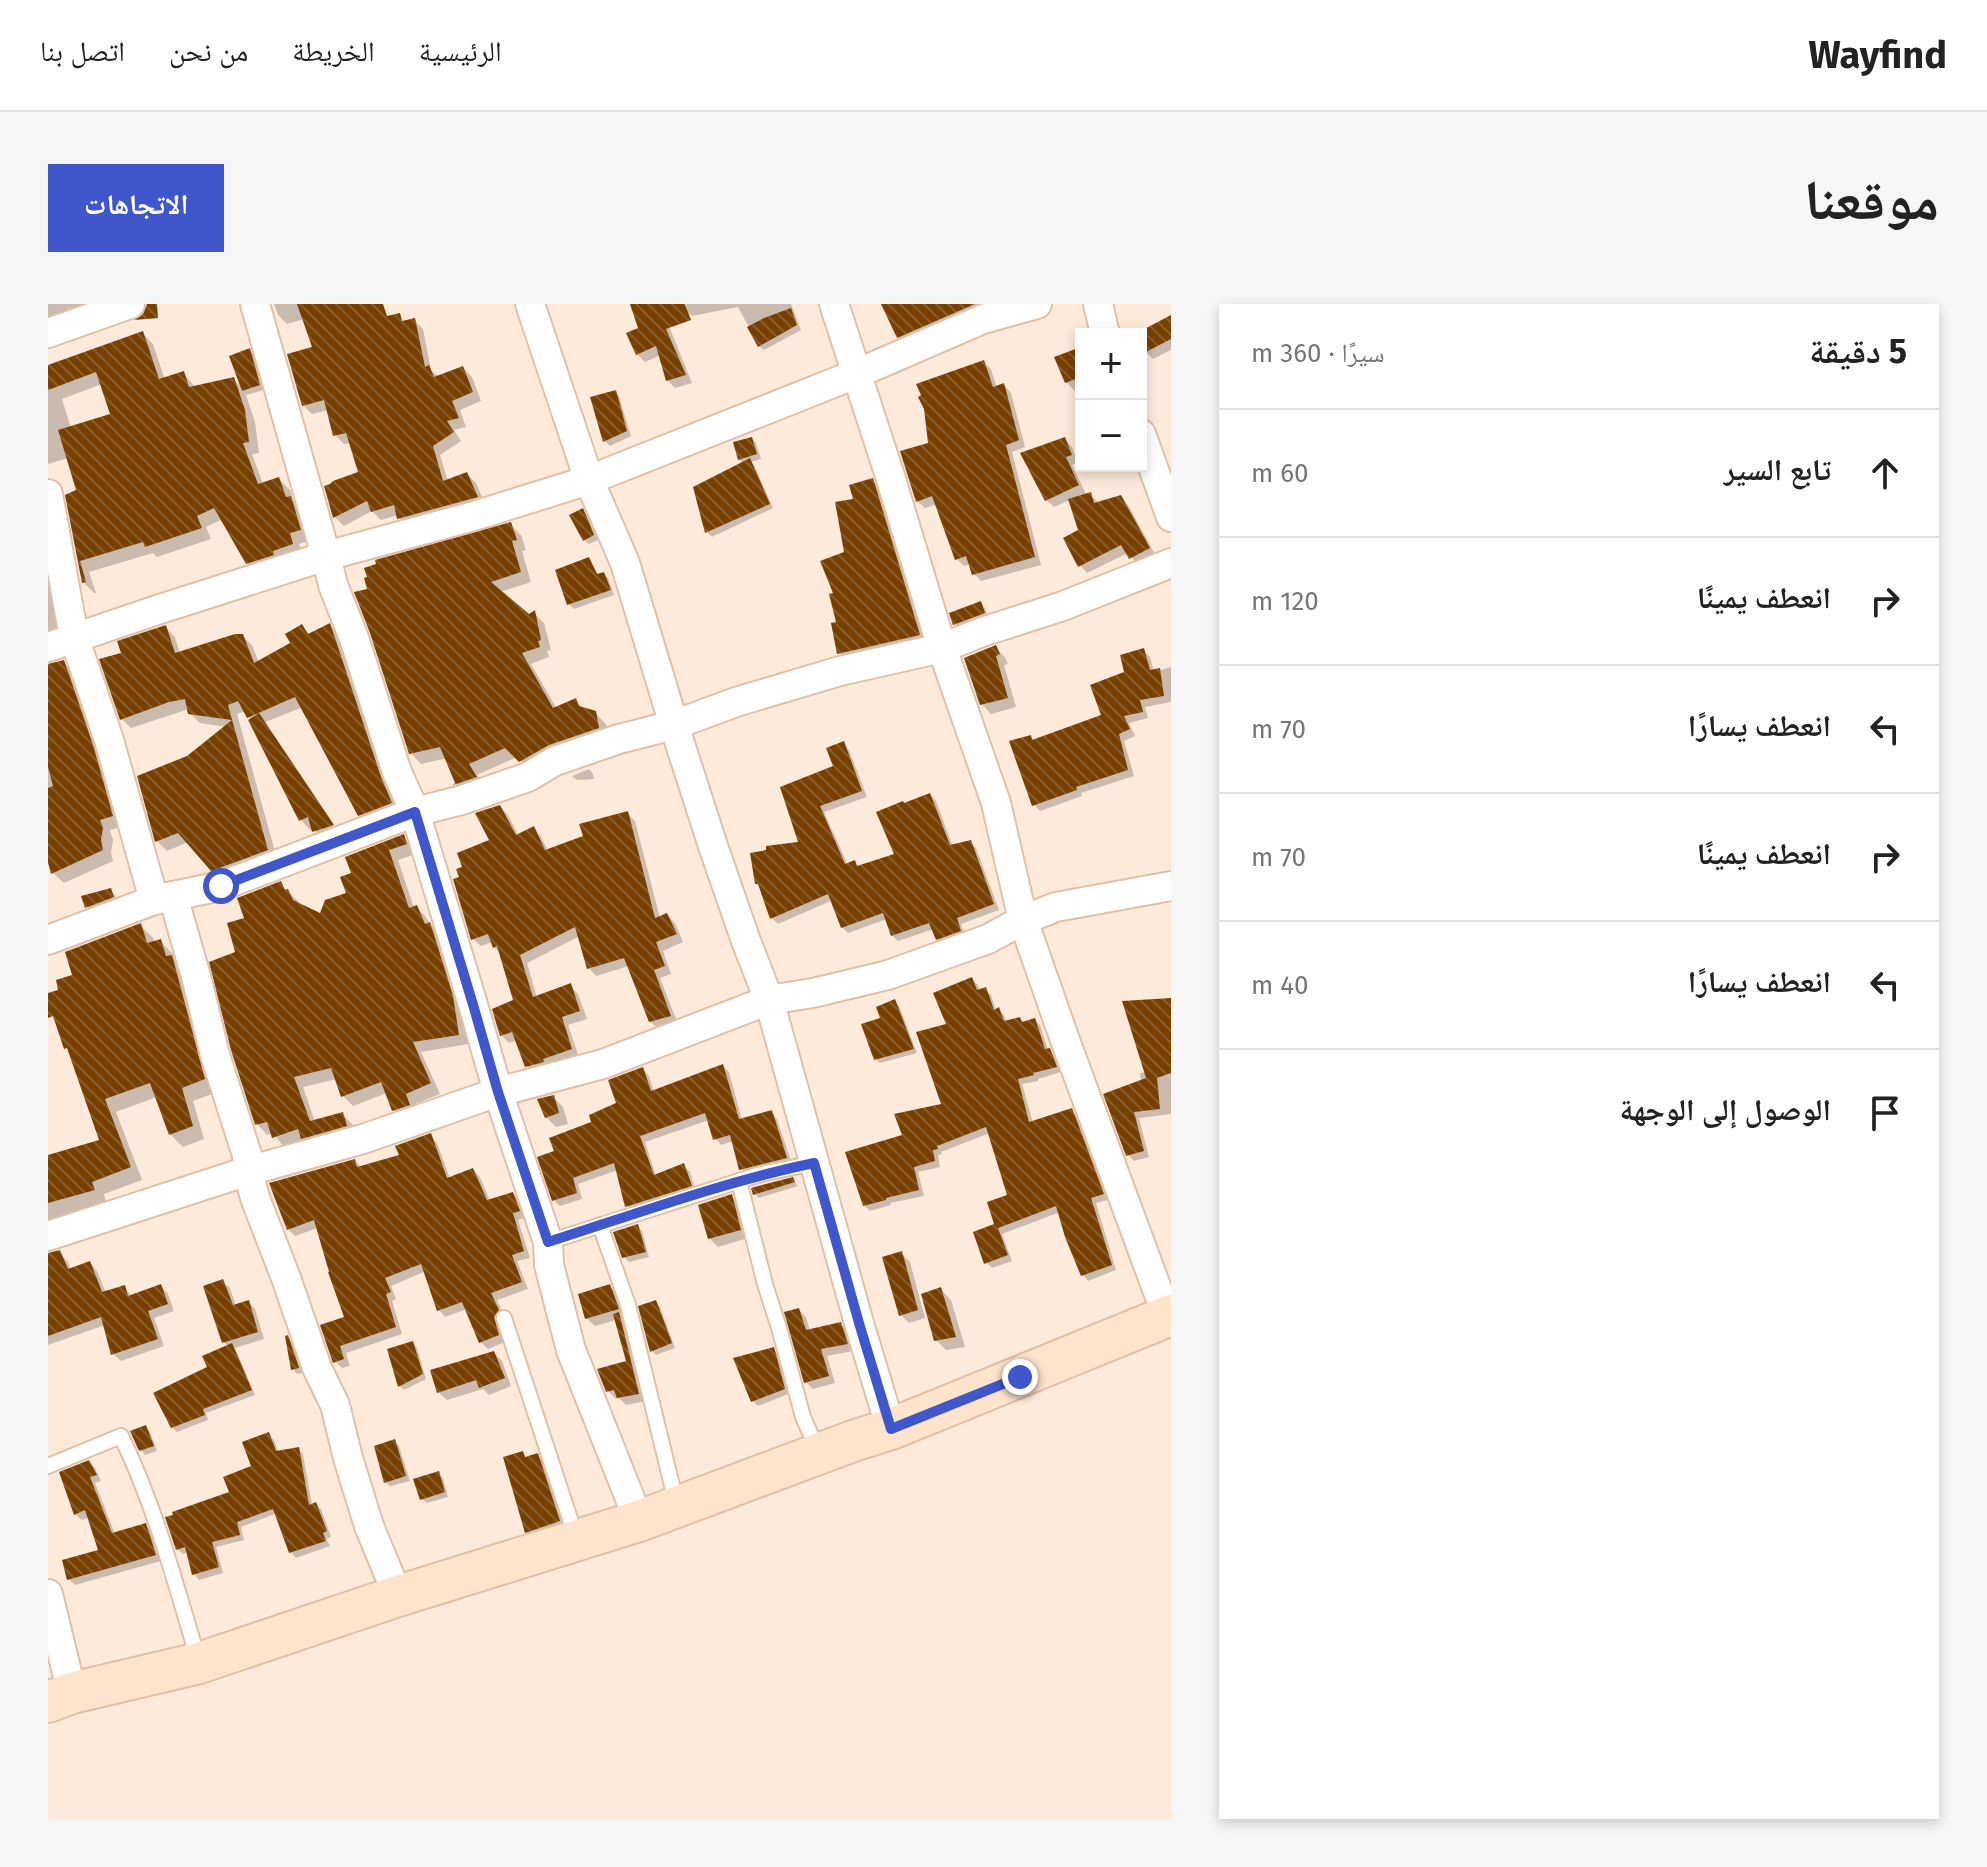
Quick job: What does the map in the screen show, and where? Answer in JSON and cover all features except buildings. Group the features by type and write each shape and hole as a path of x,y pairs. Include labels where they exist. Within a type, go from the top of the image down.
{"street":[{"path":"48,333 130,304"},
{"path":"255,304 333,585 354,638 397,772 415,812 498,1092 548,1242 549,1265 571,1350 639,1521"},
{"path":"530,304 589,480 625,563 713,846 769,1000 891,1429"},
{"path":"48,1594 60,1697 199,1663 398,1596 639,1521 891,1429 1169,1316 1023,920 996,803 942,648 834,304"},
{"path":"61,642 326,556 474,516 589,480 856,374 983,319 1037,304"},
{"path":"1098,304 1104,328"},
{"path":"1147,451 1171,517"},
{"path":"48,494 61,642 109,740 164,898 197,980 215,1055 247,1155 255,1198 317,1368 335,1405 369,1526 398,1596"},
{"path":"48,940 164,898 221,886 415,812 515,782 555,761 607,743 674,725 736,702 840,671 942,648 1063,606 1171,563"},
{"path":"48,1236 248,1171 363,1139 498,1092 603,1064 769,1000 888,975 988,939 1056,907 1171,886"}],"lane":[{"path":"548,1242 676,1199 761,1174 814,1163"},
{"path":"739,1181 803,1417 819,1453"},
{"path":"600,1225 628,1305 677,1506"},
{"path":"504,1318 577,1540"},
{"path":"48,1466 121,1436 140,1475 160,1533 199,1663"}],"route":[{"path":"221,886 415,812 498,1092 548,1242 676,1199 761,1174 814,1163 891,1429 1020,1377"}]}
